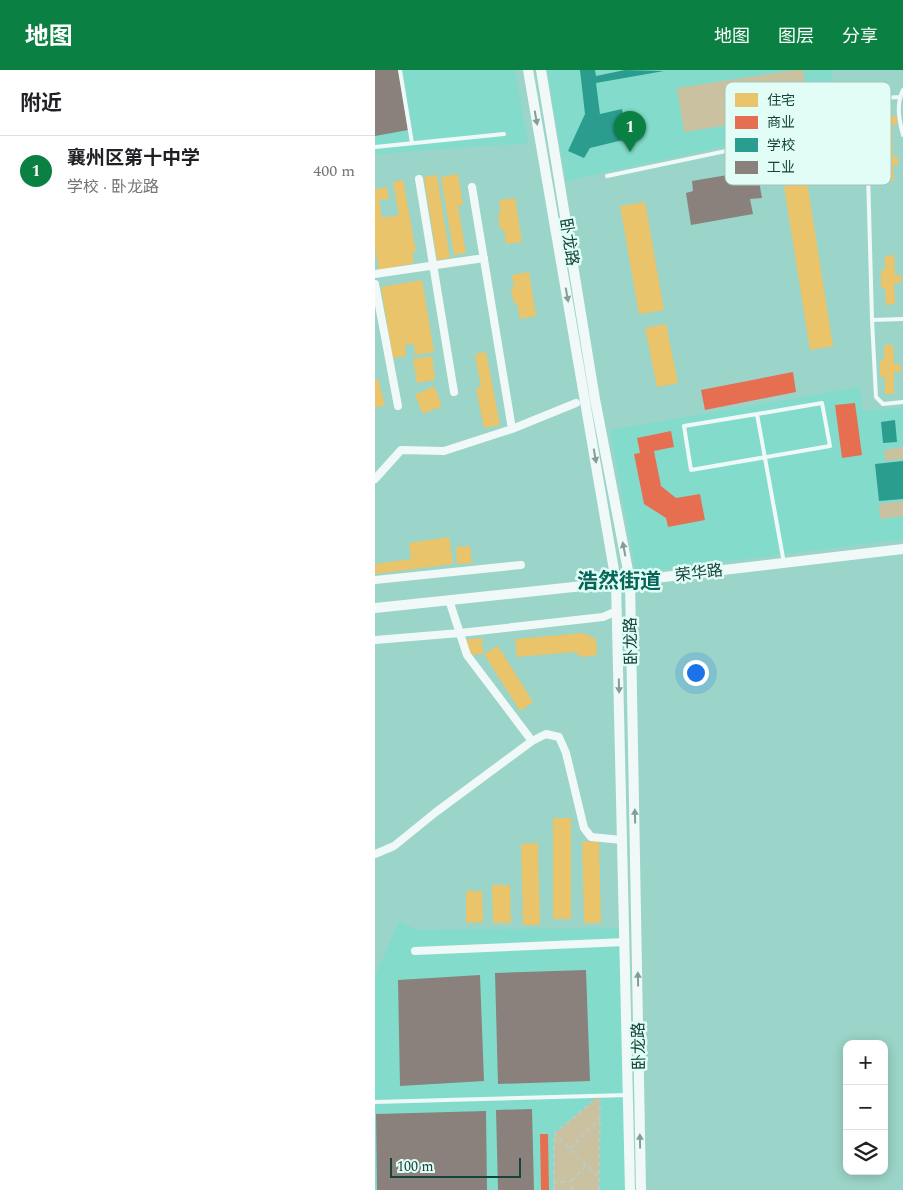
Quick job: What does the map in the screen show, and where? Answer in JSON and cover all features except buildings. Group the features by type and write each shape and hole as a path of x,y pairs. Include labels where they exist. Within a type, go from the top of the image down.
{"main road":[{"name":"卧龙路","path":"528,70 616,582 630,1190"},
{"name":"卧龙路","path":"541,70 595,399 630,581 641,1190"},
{"name":"荣华路","path":"375,608 903,549"}],"street":[{"path":"419,180 454,392"},
{"path":"472,187 512,429"},
{"path":"375,274 484,258"},
{"path":"375,284 399,406"},
{"path":"375,480 401,450 444,451 512,429 577,403"},
{"path":"375,580 521,565"},
{"path":"449,600 467,655 532,741"},
{"path":"375,640 460,633 603,617 617,611"},
{"path":"375,854 394,846 435,812 532,741 546,734 559,737 566,752 584,828 591,837 622,840"},
{"path":"415,951 625,942"}],"lane":[{"path":"400,70 412,143"},
{"path":"903,90 899,97 900,122 903,135"},
{"path":"891,97 899,97"},
{"path":"375,147 504,134"},
{"path":"607,176 725,151"},
{"path":"869,185 877,397 883,404 903,402"},
{"path":"873,320 903,319"},
{"path":"822,403 830,446 691,470 684,426 757,414 822,403"},
{"path":"757,414 784,563"},
{"path":"375,1102 628,1095"}],"path":[{"path":"599,1190 600,1095"},
{"path":"554,1190 554,1134 600,1095"},
{"path":"570,1149 599,1118"},
{"path":"554,1134 599,1178"},
{"path":"572,1190 572,1181 586,1165"},
{"path":"553,1183 572,1181"}],"shaded area":[{"path":"375,70 515,70 528,143 375,154"},
{"path":"547,70 831,70 832,82 725,82 725,146 566,181"},
{"path":"795,70 803,70 805,82 725,82 725,126 684,132 677,88"},
{"path":"860,387 863,411 903,407 903,540 636,573 610,430"},
{"path":"903,447 903,459 885,461 884,450"},
{"path":"903,501 903,516 880,519 879,504"},
{"path":"399,921 417,930 624,928 630,1190 375,1190 375,976"},
{"path":"600,1095 599,1190 554,1190 554,1134"}],"place":[{"name":"襄州区第十中学","path":"630,152"}],"district":[{"name":"浩然街道","path":"619,582"}]}
